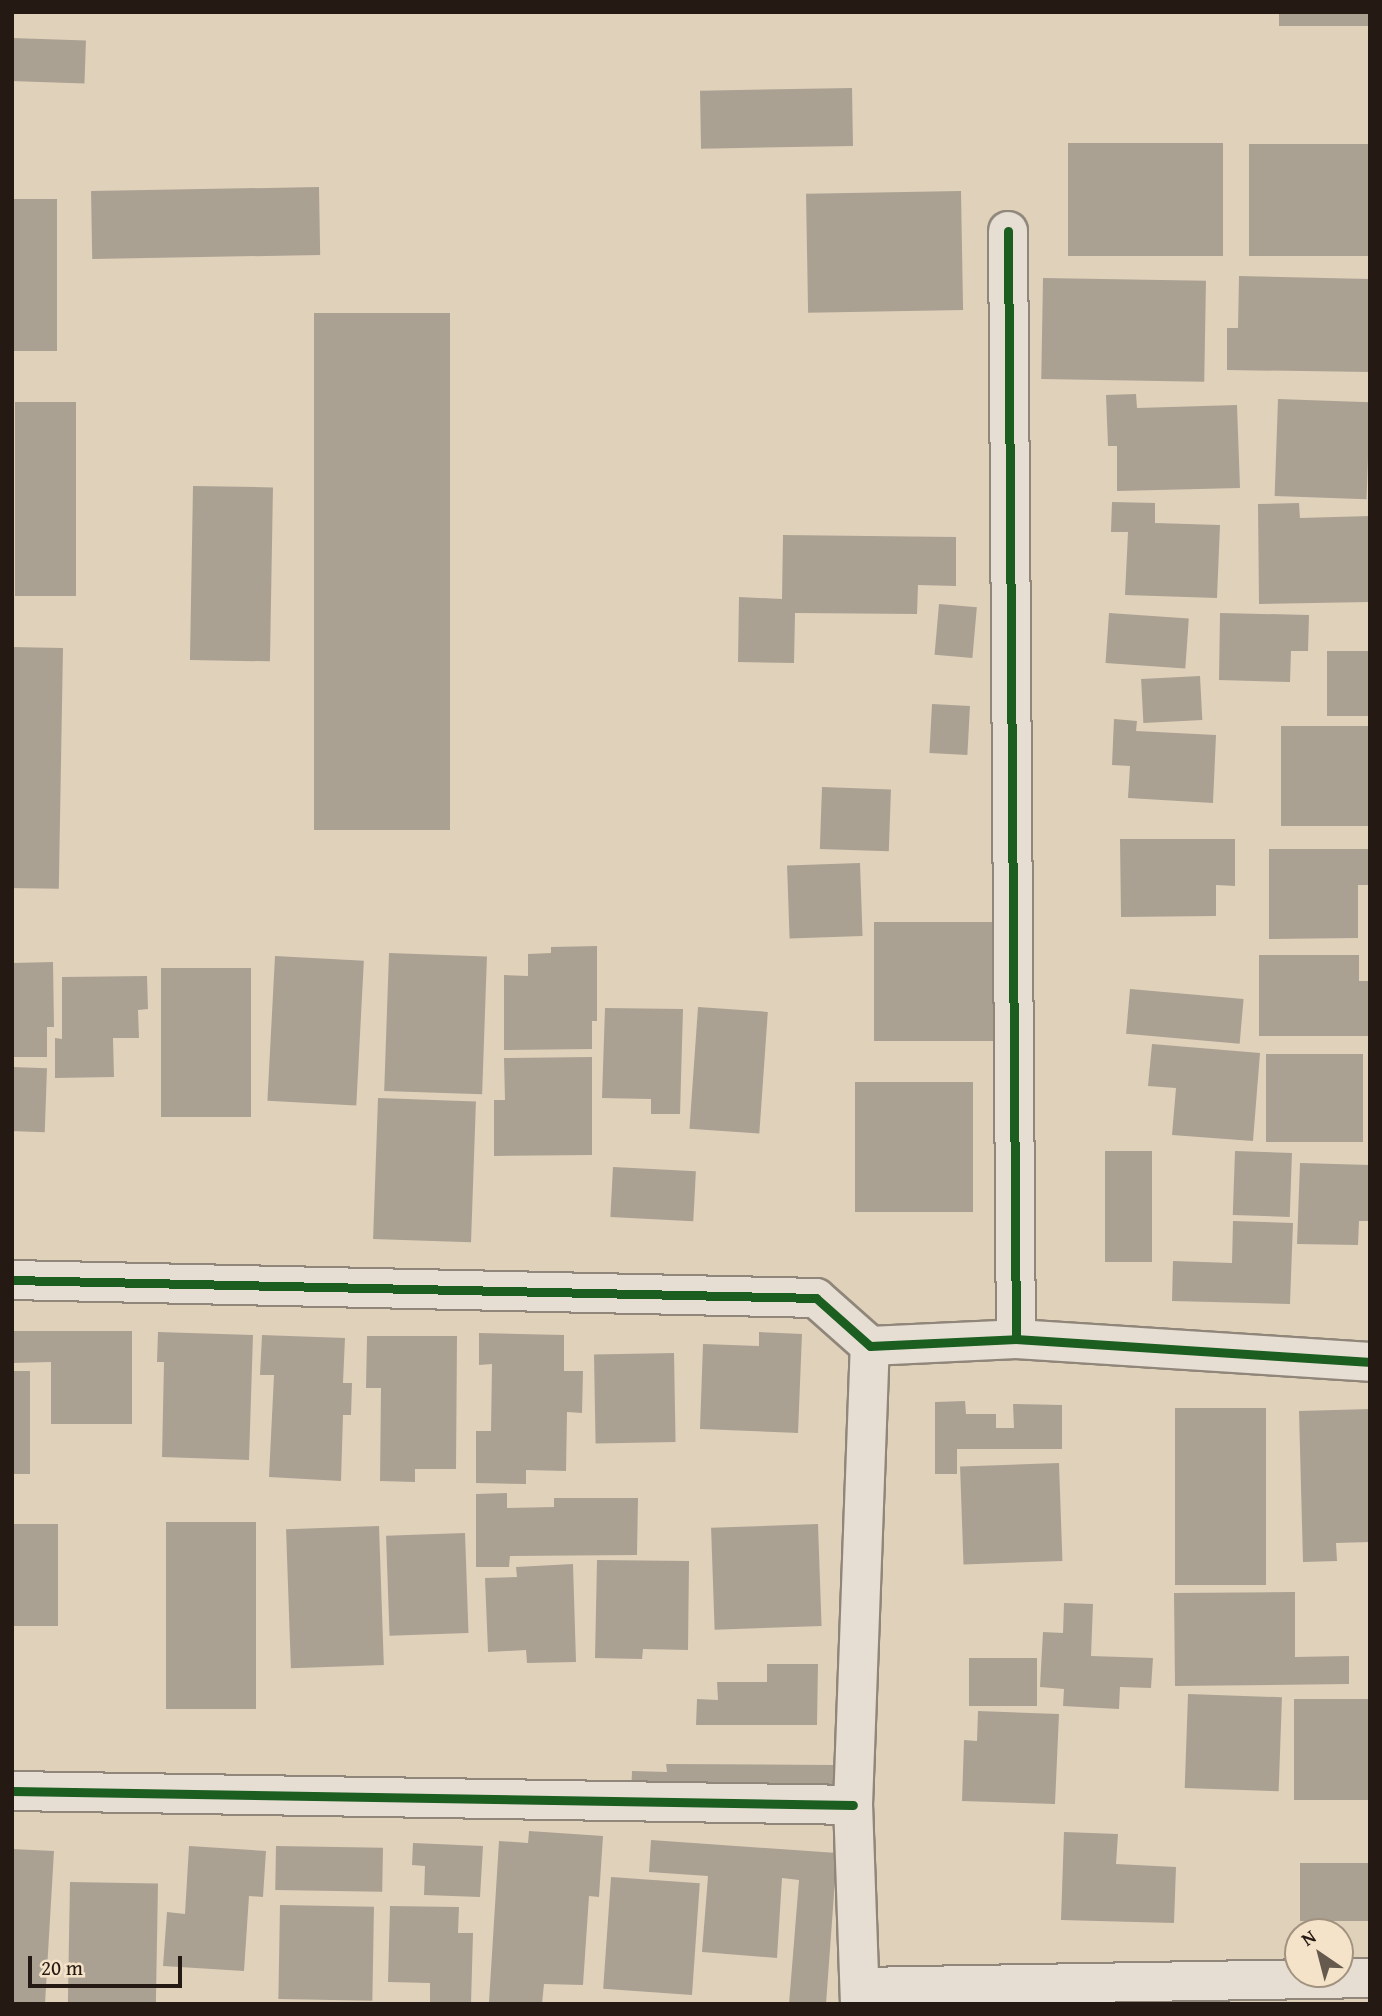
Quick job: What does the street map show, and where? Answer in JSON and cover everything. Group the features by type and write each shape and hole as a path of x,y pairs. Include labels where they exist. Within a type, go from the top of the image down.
{"street":[{"path":"1008,231 1016,1339"},
{"path":"12,1280 816,1298 870,1346 1016,1339 1370,1362"},
{"path":"870,1346 853,1805 860,1996 1370,1978"},
{"path":"12,1791 853,1805"}],"building":[{"path":"1279,12 1370,12 1370,26 1279,26"},
{"path":"12,38 86,41 84,84 12,81"},
{"path":"852,88 853,146 701,149 700,91"},
{"path":"1068,143 1223,143 1223,256 1068,256"},
{"path":"1249,144 1370,144 1370,256 1249,256"},
{"path":"319,187 320,255 92,259 91,191"},
{"path":"961,191 963,310 808,313 806,194"},
{"path":"12,199 57,199 57,351 12,351"},
{"path":"1239,276 1370,279 1370,372 1227,370 1227,328 1238,328"},
{"path":"1043,278 1206,281 1204,382 1041,379"},
{"path":"314,313 450,313 450,830 314,830"},
{"path":"1136,394 1137,408 1237,405 1240,488 1117,491 1117,446 1108,446 1106,395"},
{"path":"1278,399 1370,402 1367,499 1275,496"},
{"path":"15,402 76,402 76,596 15,596"},
{"path":"193,486 273,487 270,661 190,660"},
{"path":"1112,502 1155,503 1155,523 1220,525 1217,598 1125,595 1128,532 1111,532"},
{"path":"1299,503 1300,518 1370,516 1370,602 1259,604 1258,504"},
{"path":"783,535 956,537 956,586 918,585 917,614 795,613 794,663 738,662 739,597 782,599"},
{"path":"939,604 977,607 972,658 935,655"},
{"path":"1109,613 1189,619 1185,668 1106,663"},
{"path":"1220,613 1309,615 1308,651 1291,651 1290,682 1219,680"},
{"path":"12,647 63,648 59,889 12,888"},
{"path":"1327,651 1370,651 1370,716 1327,716"},
{"path":"1200,676 1202,720 1143,723 1141,679"},
{"path":"932,704 970,706 967,755 929,753"},
{"path":"1114,719 1137,721 1136,731 1216,735 1213,803 1128,798 1130,766 1112,765"},
{"path":"1281,726 1370,726 1370,826 1281,826"},
{"path":"822,787 891,789 889,851 820,849"},
{"path":"1120,839 1235,839 1235,886 1216,885 1216,916 1121,917"},
{"path":"1269,849 1370,849 1370,885 1358,885 1358,938 1269,939"},
{"path":"860,863 863,936 790,939 787,866"},
{"path":"874,922 996,922 996,1041 874,1041"},
{"path":"597,946 597,1021 592,1021 592,1049 504,1050 504,975 528,976 528,954 551,953 551,947"},
{"path":"389,953 487,956 482,1094 384,1091"},
{"path":"1259,955 1359,955 1359,981 1368,981 1368,1036 1259,1036"},
{"path":"275,956 364,961 356,1105 267,1101"},
{"path":"53,962 54,1027 47,1027 47,1057 12,1057 12,963"},
{"path":"161,968 251,968 251,1117 161,1117"},
{"path":"147,976 148,1009 138,1010 139,1038 113,1038 114,1077 55,1078 55,1038 62,1039 62,977"},
{"path":"1130,989 1244,999 1240,1044 1126,1034"},
{"path":"698,1007 768,1012 759,1134 689,1129"},
{"path":"605,1008 683,1009 680,1114 651,1114 651,1099 602,1098"},
{"path":"1152,1044 1260,1053 1253,1141 1172,1135 1176,1088 1148,1086"},
{"path":"1266,1054 1363,1054 1363,1142 1266,1142"},
{"path":"592,1057 592,1155 494,1156 494,1100 505,1100 504,1058"},
{"path":"12,1067 47,1068 45,1132 12,1131"},
{"path":"855,1082 973,1082 973,1212 855,1212"},
{"path":"378,1098 476,1101 471,1242 373,1239"},
{"path":"1105,1151 1152,1151 1152,1262 1105,1262"},
{"path":"1235,1151 1292,1153 1290,1217 1233,1215"},
{"path":"1300,1163 1370,1165 1370,1221 1359,1221 1358,1245 1297,1244"},
{"path":"613,1167 696,1171 693,1221 610,1217"},
{"path":"1233,1221 1293,1223 1290,1304 1172,1301 1173,1261 1232,1263"},
{"path":"12,1331 132,1331 132,1424 51,1424 51,1362 12,1363"},
{"path":"158,1332 253,1335 249,1460 162,1457 164,1362 157,1362"},
{"path":"759,1332 802,1334 798,1433 700,1429 703,1344 759,1346"},
{"path":"479,1333 564,1335 564,1371 583,1371 582,1413 567,1412 566,1471 526,1470 526,1484 476,1483 476,1431 491,1431 492,1364 479,1365"},
{"path":"262,1335 345,1338 343,1383 352,1383 351,1415 343,1415 341,1481 269,1477 274,1375 260,1375"},
{"path":"367,1336 457,1336 456,1469 415,1469 415,1482 380,1481 381,1388 366,1388"},
{"path":"674,1353 676,1442 596,1443 594,1354"},
{"path":"12,1371 30,1371 30,1474 12,1474"},
{"path":"965,1401 966,1414 996,1414 996,1428 1014,1428 1013,1404 1062,1405 1062,1449 957,1449 957,1474 935,1474 935,1402"},
{"path":"1175,1408 1266,1408 1266,1585 1175,1585"},
{"path":"1370,1409 1370,1542 1336,1543 1337,1561 1303,1562 1299,1411"},
{"path":"1059,1463 1062,1561 963,1564 960,1466"},
{"path":"507,1493 507,1508 554,1507 554,1498 638,1498 637,1555 510,1556 509,1567 476,1567 476,1494"},
{"path":"166,1522 256,1522 256,1709 166,1709"},
{"path":"12,1524 58,1524 58,1626 12,1626"},
{"path":"818,1524 822,1626 715,1630 711,1528"},
{"path":"379,1526 384,1665 291,1668 286,1529"},
{"path":"465,1533 468,1633 390,1636 386,1536"},
{"path":"597,1560 689,1561 688,1650 643,1649 642,1659 595,1658"},
{"path":"573,1564 576,1662 527,1663 526,1650 488,1652 485,1578 517,1577 516,1567"},
{"path":"1295,1592 1295,1657 1349,1656 1349,1684 1175,1686 1174,1593"},
{"path":"1064,1603 1093,1604 1091,1656 1153,1658 1151,1688 1120,1687 1119,1709 1063,1706 1064,1689 1040,1687 1043,1632 1063,1633"},
{"path":"969,1658 1037,1658 1037,1706 969,1706"},
{"path":"767,1664 818,1664 817,1725 696,1725 697,1699 718,1700 717,1682 767,1682"},
{"path":"1188,1694 1282,1697 1279,1791 1185,1788"},
{"path":"1294,1699 1370,1699 1370,1800 1294,1800"},
{"path":"978,1711 1059,1714 1055,1804 962,1801 964,1740 977,1741"},
{"path":"666,1764 834,1765 834,1813 631,1797 632,1771 667,1772"},
{"path":"529,1831 603,1836 599,1897 589,1896 583,1985 544,1984 542,2004 489,2002 499,1841 528,1843"},
{"path":"1064,1832 1118,1834 1116,1864 1176,1867 1174,1923 1061,1920"},
{"path":"651,1840 837,1853 826,2004 789,2004 799,1880 782,1878 777,1958 702,1952 708,1876 649,1872"},
{"path":"413,1843 483,1846 480,1897 424,1895 425,1866 412,1865"},
{"path":"189,1846 266,1851 263,1897 249,1896 244,1971 163,1966 167,1912 185,1914"},
{"path":"276,1846 383,1848 382,1892 275,1890"},
{"path":"12,1849 54,1851 45,2004 12,2004"},
{"path":"1300,1863 1370,1863 1370,1921 1354,1921 1354,1918 1300,1918"},
{"path":"611,1877 700,1883 692,1995 603,1989"},
{"path":"70,1882 158,1884 156,2004 68,2004"},
{"path":"280,1905 374,1907 372,2001 278,1999"},
{"path":"390,1906 459,1907 458,1933 473,1933 471,2004 430,2004 430,1983 388,1982"}],"cycle path":[{"path":"1008,231 1016,1339"},
{"path":"12,1280 816,1298 870,1346 1016,1339 1370,1362"},
{"path":"12,1791 853,1805"}]}
